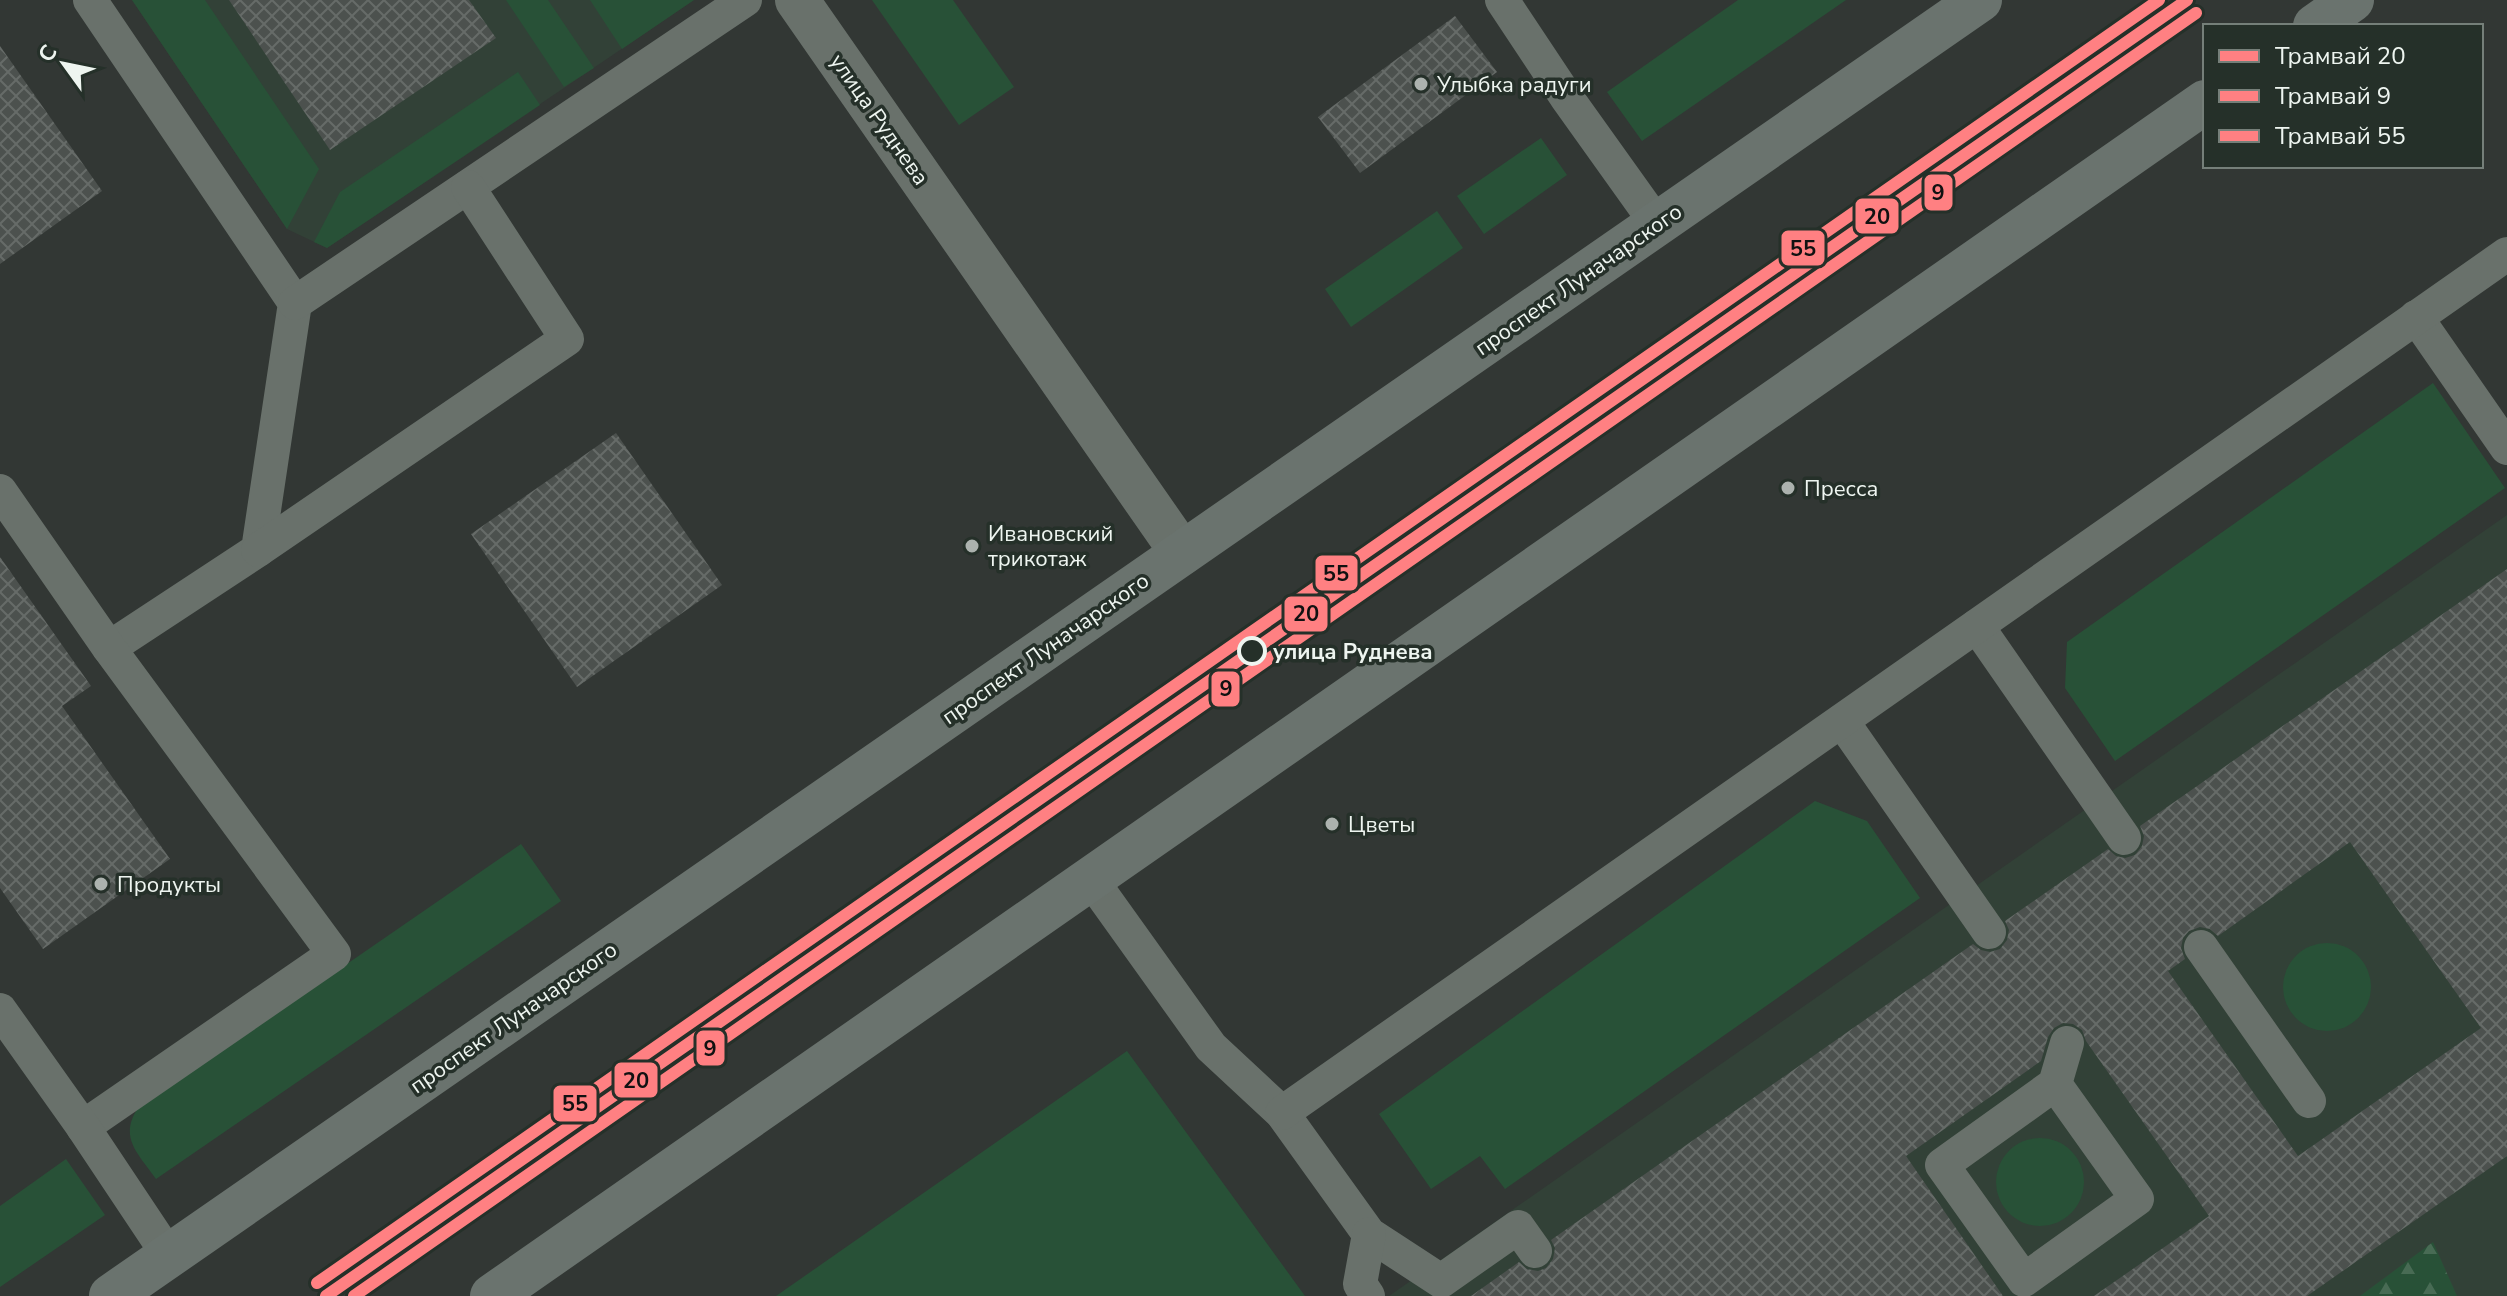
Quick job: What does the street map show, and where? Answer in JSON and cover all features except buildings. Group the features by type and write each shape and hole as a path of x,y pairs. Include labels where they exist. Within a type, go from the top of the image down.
{"main road":[{"name":"проспект Луначарского","path":"111,1296 1980,0"},
{"path":"2318,24 2352,0"},
{"path":"492,1296 2203,103"}],"street":[{"name":"улица Руднева","path":"797,0 1182,553"}],"lane":[{"path":"90,0 295,303 258,550"},
{"path":"295,303 745,0"},
{"path":"1502,0 1657,224"},
{"path":"109,648 567,339 468,187"},
{"path":"1282,1113 2507,254"},
{"path":"2416,317 2507,448"},
{"path":"0,491 109,648 334,954 83,1127"},
{"path":"1977,626 2124,838"},
{"path":"1842,721 1989,932"},
{"path":"1090,878 1211,1047 1282,1113 1369,1234 1441,1281 1518,1227 1535,1251"},
{"path":"2201,947 2309,1101"},
{"path":"0,1010 169,1256"},
{"path":"2055,1084 2137,1199 2024,1280 1942,1165 2055,1084 2067,1043"},
{"path":"1368,1296 1360,1284 1369,1234"}],"shaded area":[{"path":"132,0 694,0 327,248 287,229"},
{"path":"2507,515 2507,1296 1389,1296"}],"green space":[{"path":"132,0 205,0 319,169 287,229"},
{"path":"506,0 548,0 594,68 564,87"},
{"path":"590,0 694,0 622,49"},
{"path":"872,0 953,0 1014,87 959,125"},
{"path":"1738,0 1846,0 1642,141 1607,92"},
{"path":"518,72 540,105 327,248 314,242 340,192"},
{"path":"1541,138 1567,175 1484,234 1457,196"},
{"path":"1437,211 1463,248 1351,327 1325,289"},
{"path":"2433,383 2505,488 2115,761 2065,688 2067,642"},
{"path":"1815,801 1867,821 1920,898 1505,1189 1480,1156 1431,1189 1379,1114"},
{"path":"521,844 561,901 156,1179 130,1137 132,1119 138,1108"},
{"path":"2327,943 2344,946 2358,956 2368,970 2371,987 2368,1004 2358,1018 2344,1028 2327,1031 2310,1028 2296,1018 2286,1004 2283,987 2286,970 2296,956 2310,946"},
{"path":"1127,1051 1305,1296 776,1296"},
{"path":"2040,1138 2057,1141 2071,1151 2081,1165 2084,1182 2081,1199 2071,1213 2057,1223 2040,1226 2023,1223 2009,1213 1999,1199 1996,1182 1999,1165 2009,1151 2023,1141"},
{"path":"66,1159 105,1215 0,1287 0,1206"},
{"path":"2433,1242 2457,1296 2360,1296"}],"tram line":[{"name":"55","path":"317,1283 2159,0"},
{"name":"20","path":"326,1296 2187,0"},
{"name":"9","path":"354,1296 2196,13"}],"place":[{"name":"Улыбка радуги","path":"1421,84"},
{"name":"Пресса","path":"1788,488"},
{"name":"Ивановский трикотаж","path":"972,546"},
{"name":"улица Руднева","path":"1252,651"},
{"name":"Цветы","path":"1332,824"},
{"name":"Продукты","path":"101,884"}]}
